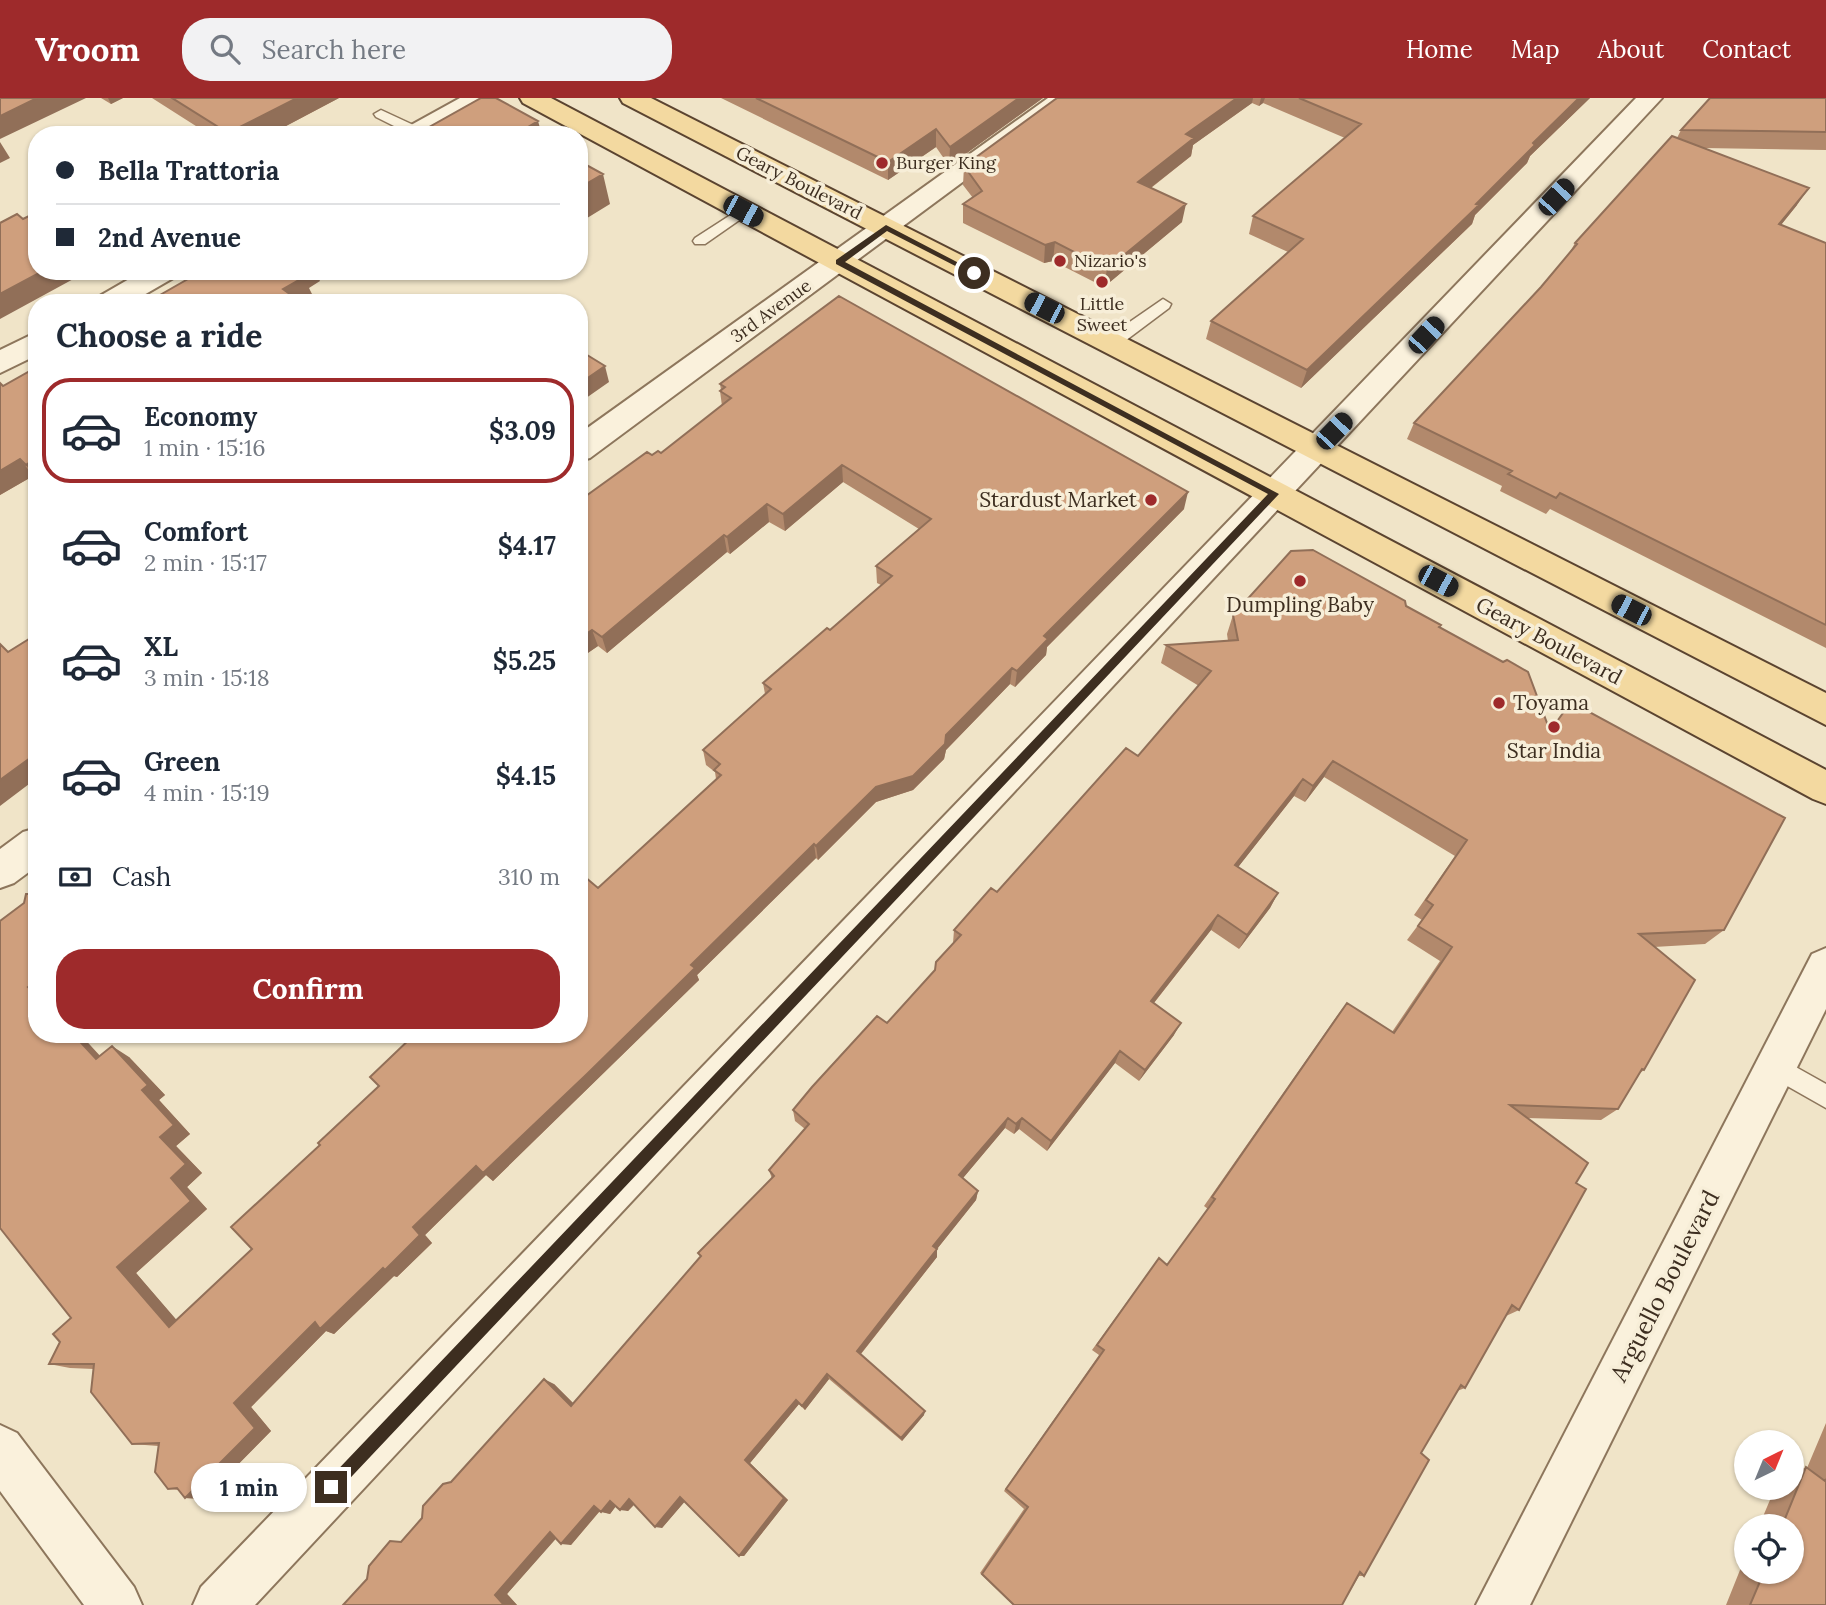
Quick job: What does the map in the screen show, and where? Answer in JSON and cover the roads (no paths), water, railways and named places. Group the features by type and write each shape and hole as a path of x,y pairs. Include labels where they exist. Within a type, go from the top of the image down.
{"main road":[{"name":"Geary Boulevard","path":"531,98 584,126"},
{"name":"Geary Boulevard","path":"632,98 1826,710"},
{"name":"Geary Boulevard","path":"588,128 1826,788"}],"street":[{"path":"427,126 478,98"},
{"name":"3rd Avenue","path":"588,443 1064,98"},
{"path":"219,1605 1650,98"},
{"path":"124,294 149,280"},
{"path":"0,363 28,347"},
{"path":"0,871 28,851"},
{"name":"Arguello Boulevard","path":"1502,1605 1826,967"},
{"path":"0,1450 116,1605"}],"lane":[{"path":"381,114 402,126"},
{"path":"699,241 743,211"},
{"path":"1111,343 1163,304"},
{"path":"1776,1067 1826,1097"}],"place":[{"name":"Burger King","path":"882,163"},
{"name":"Nizario's","path":"1060,261"},
{"name":"Little Sweet","path":"1102,282"},
{"name":"Stardust Market","path":"1151,500"},
{"name":"Dumpling Baby","path":"1300,581"},
{"name":"Toyama","path":"1499,703"},
{"name":"Star India","path":"1554,727"}]}
